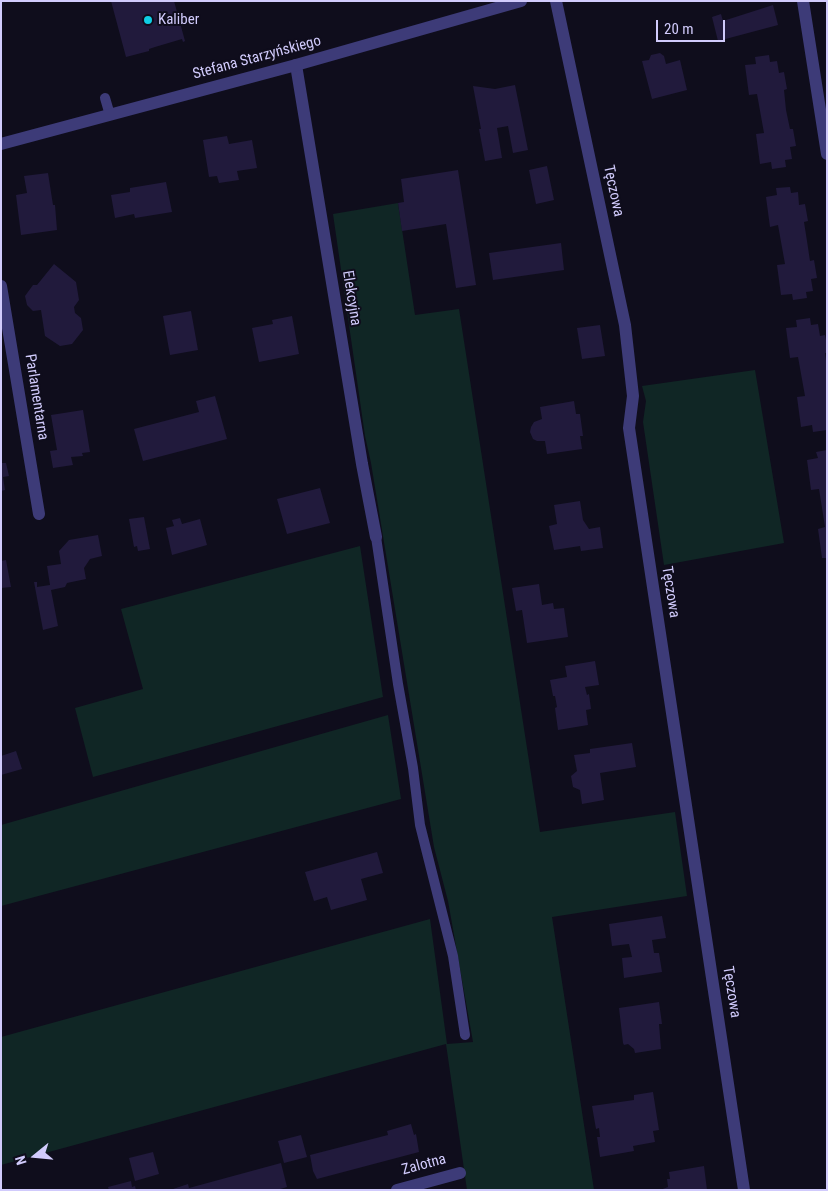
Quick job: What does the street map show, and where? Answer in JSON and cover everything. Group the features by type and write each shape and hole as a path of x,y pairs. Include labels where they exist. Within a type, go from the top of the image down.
{"street":[{"name":"Stefana Starzyńskiego","path":"1,144 296,65 520,1"},
{"name":"Tęczowa","path":"556,1 625,325 633,396 629,428 744,1190"},
{"path":"803,1 827,154"},
{"name":"Elekcyjna","path":"296,65 362,464 376,537"},
{"name":"Parlamentarna","path":"1,286 39,514"},
{"name":"Zalotna","path":"396,1190 460,1172"}],"lane":[{"path":"106,98 110,115"},
{"path":"376,537 398,684 413,768 420,825 452,956 465,1035"}],"green space":[{"path":"398,203 415,315 459,309 540,832 675,812 687,896 552,917 594,1190 467,1190 446,1044 1,1165 1,1037 430,919 447,1044 473,1042 448,901 434,847 365,436 333,214"},
{"path":"755,370 784,543 664,565 643,422 646,401 642,386"},
{"path":"360,546 383,697 93,777 75,708 143,689 121,609"},
{"path":"388,715 401,799 1,906 1,825"}],"building":[{"name":"Kaliber","path":"111,1 174,1 185,41 183,42 182,39 126,57"},
{"path":"773,5 778,25 718,41 712,17 721,14 723,21"},
{"path":"660,53 664,56 666,64 680,60 687,90 652,99 642,61 649,60 651,55"},
{"path":"769,55 770,62 777,61 779,73 784,72 787,89 784,90 786,110 790,129 793,129 796,146 790,147 792,159 785,160 786,167 772,169 771,162 760,164 756,134 764,133 757,94 749,95 745,65 756,64 755,57"},
{"path":"515,85 528,150 513,153 508,126 497,128 502,158 485,161 473,86 495,89"},
{"path":"227,136 229,144 252,140 257,168 237,171 239,180 219,183 217,176 209,177 203,140"},
{"path":"547,166 554,200 536,204 529,170"},
{"path":"458,170 476,285 456,288 446,224 402,231 398,203 404,202 401,179"},
{"path":"48,173 53,205 55,205 57,230 21,235 16,195 27,193 24,176"},
{"path":"166,182 172,212 135,218 134,214 115,218 111,195 130,192 130,188"},
{"path":"790,187 791,193 798,192 799,205 805,204 808,221 804,222 810,261 814,260 817,278 811,279 813,291 806,292 807,298 793,300 792,294 781,295 777,265 785,264 778,225 770,227 766,197 777,195 776,188"},
{"path":"561,243 564,270 493,280 489,253"},
{"path":"54,264 76,282 79,300 74,307 75,313 81,318 83,330 72,344 60,346 45,336 41,310 33,311 27,305 25,296 33,285 37,285"},
{"path":"191,311 198,350 170,355 163,316"},
{"path":"292,316 299,354 259,362 252,328 273,324 272,320"},
{"path":"810,318 811,325 818,324 820,336 825,335 827,345 827,353 825,353 827,368 827,430 813,432 812,425 801,427 797,397 805,396 798,357 790,358 786,328 797,327 796,320"},
{"path":"600,325 605,356 582,359 577,328"},
{"path":"215,396 227,439 143,461 134,429 199,412 196,401"},
{"path":"574,401 576,414 580,414 583,436 580,436 582,449 547,454 545,441 533,439 530,432 534,422 542,419 540,407"},
{"path":"83,410 90,452 82,453 83,456 71,457 73,465 53,468 50,451 57,450 51,415"},
{"path":"827,450 827,558 822,558 818,529 825,527 819,489 811,490 807,460 818,458 816,452"},
{"path":"1,463 6,463 9,476 3,477 5,490 1,491"},
{"path":"320,488 330,523 287,534 277,499"},
{"path":"580,501 583,520 589,529 600,527 603,548 581,551 580,546 554,550 549,526 557,524 554,505"},
{"path":"144,517 150,549 138,551 137,546 134,547 129,519"},
{"path":"180,518 182,524 200,519 207,545 172,555 166,528 174,526 172,520"},
{"path":"98,535 102,556 90,559 84,568 86,579 67,583 65,587 51,590 58,626 43,630 34,582 37,582 37,587 50,585 47,566 61,564 59,551 69,540"},
{"path":"6,560 11,587 1,588 1,561"},
{"path":"539,584 542,605 553,603 554,609 564,608 568,637 527,643 522,610 516,611 512,588"},
{"path":"595,661 599,685 585,687 587,695 589,694 591,709 586,710 588,725 558,730 555,708 557,707 550,680 567,677 565,666"},
{"path":"632,743 636,767 600,773 604,800 582,804 580,790 573,787 571,776 577,771 574,755 590,753 590,749"},
{"path":"16,751 22,769 1,775 1,756"},
{"path":"377,852 383,873 361,879 367,900 331,910 327,897 314,901 305,872"},
{"path":"662,916 666,938 652,940 654,953 659,953 662,972 624,978 622,958 632,957 629,944 612,946 609,924"},
{"path":"659,1002 662,1024 659,1024 661,1049 635,1053 634,1049 628,1044 624,1045 623,1043 619,1008"},
{"path":"653,1092 659,1130 653,1131 655,1142 633,1146 634,1151 600,1157 597,1137 600,1137 599,1128 596,1129 592,1106 634,1100 634,1095"},
{"path":"411,1124 414,1135 416,1134 419,1152 317,1179 313,1171 310,1155 388,1135 387,1131"},
{"path":"301,1135 307,1157 284,1163 278,1141"},
{"path":"153,1152 159,1174 135,1181 129,1158"},
{"path":"281,1163 287,1187 277,1190 170,1190 188,1184 189,1188"},
{"path":"704,1166 707,1190 660,1190 668,1187 667,1179 670,1179 669,1172"},
{"path":"131,1181 132,1187 135,1186 136,1190 109,1190 108,1187"}],"place":[{"name":"Kaliber","path":"148,20"}]}
